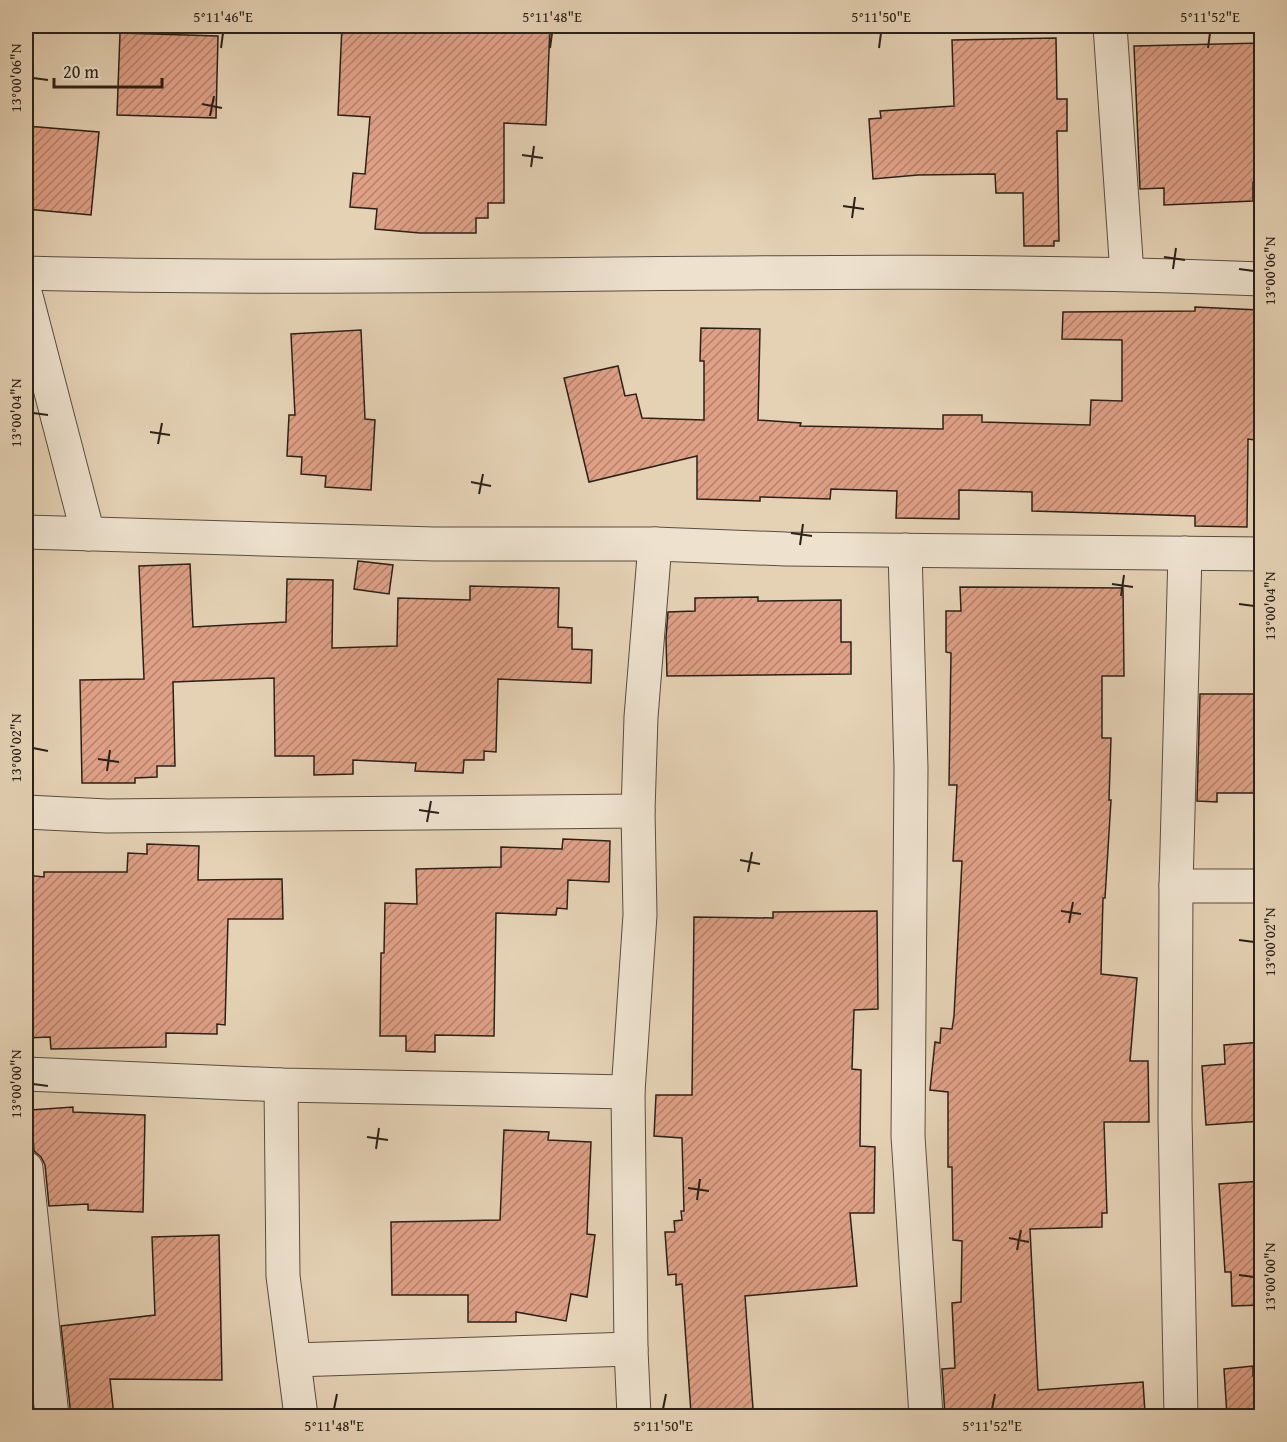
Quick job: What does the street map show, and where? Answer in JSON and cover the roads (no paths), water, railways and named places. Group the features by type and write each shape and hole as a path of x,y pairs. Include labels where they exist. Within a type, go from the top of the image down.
{"street":[{"path":"1110,26 1127,274"},
{"path":"26,273 178,277 806,272 1127,274 1262,279"},
{"path":"26,296 88,534"},
{"path":"26,532 434,544 655,544 786,549 1262,554"},
{"path":"634,1416 628,1092 640,915 638,811 641,717 655,544"},
{"path":"905,550 911,768 908,1136 926,1416"},
{"path":"1181,1416 1175,1118 1176,886 1185,553"},
{"path":"26,812 107,816 638,811"},
{"path":"1176,886 1262,886"},
{"path":"26,1074 281,1085 628,1092"},
{"path":"281,1085 284,1276 301,1416"},
{"path":"26,1168 52,1416"},
{"path":"294,1359 631,1349"}]}
